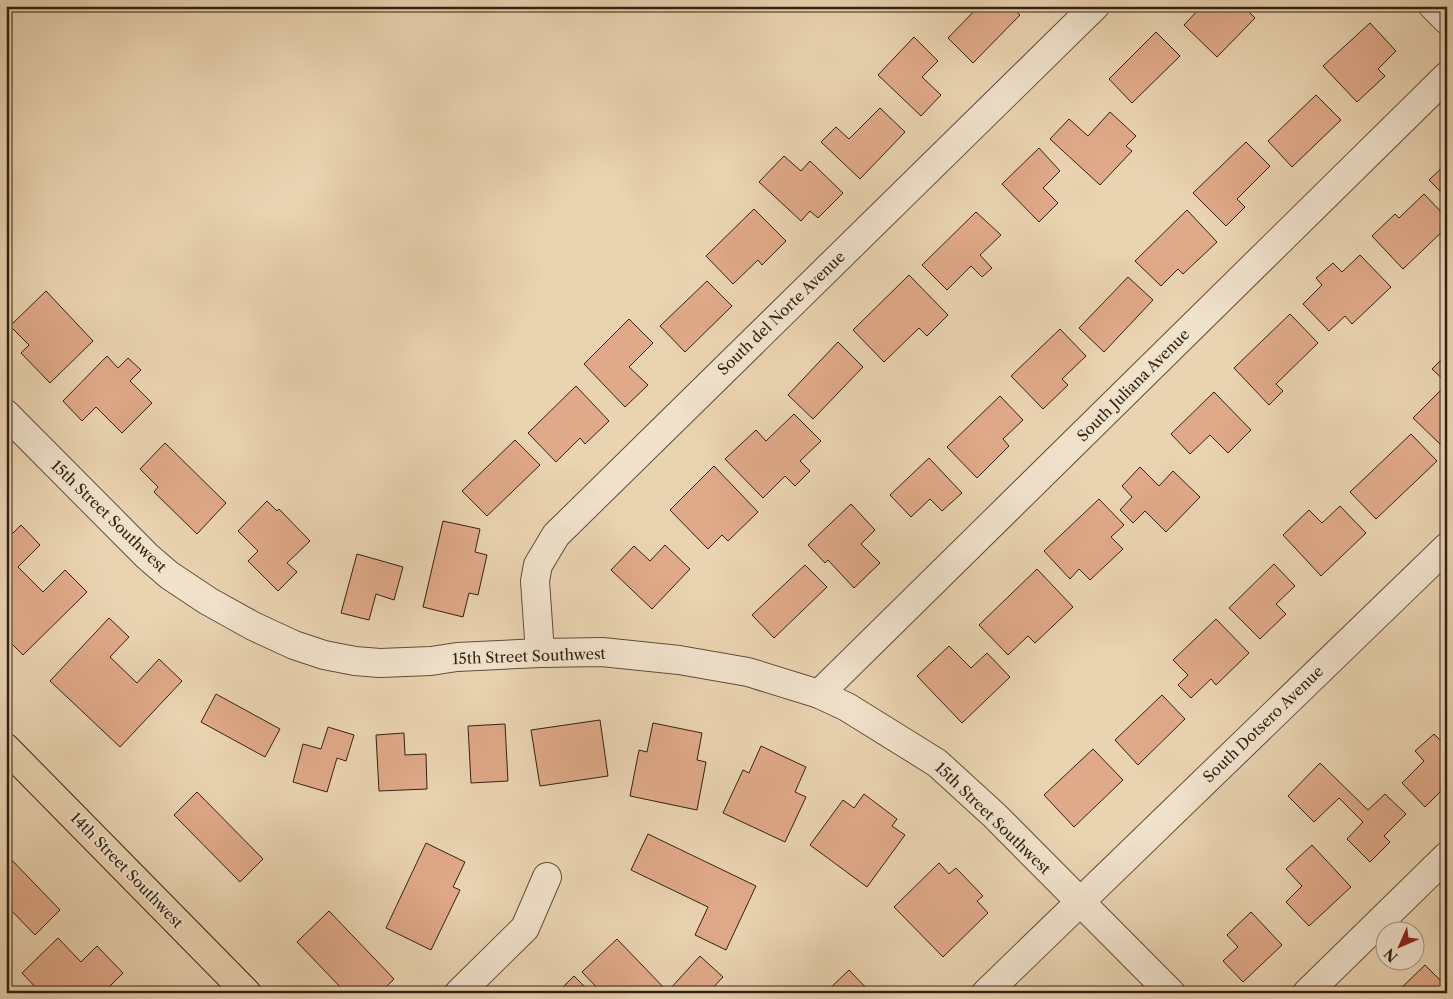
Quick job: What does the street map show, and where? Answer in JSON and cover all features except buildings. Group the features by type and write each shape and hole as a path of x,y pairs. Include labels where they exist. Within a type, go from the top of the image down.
{"main road":[{"name":"14th Street Southwest","path":"6,748 247,993"}],"street":[{"name":"South del Norte Avenue","path":"540,652 535,581 538,565 556,535 1095,6"},
{"path":"1433,6 1447,20"},
{"name":"South Juliana Avenue","path":"818,694 1447,76"},
{"name":"15th Street Southwest","path":"6,414 147,556 169,575 208,601 294,645 324,655 355,661 380,662 431,661 457,657 540,652 602,652 679,660 748,672 818,694 847,707 937,763 994,814 1171,993"},
{"name":"South Dotsero Avenue","path":"986,993 1447,547"},
{"path":"1307,993 1447,856"},
{"path":"459,993 525,928 547,877"}]}
